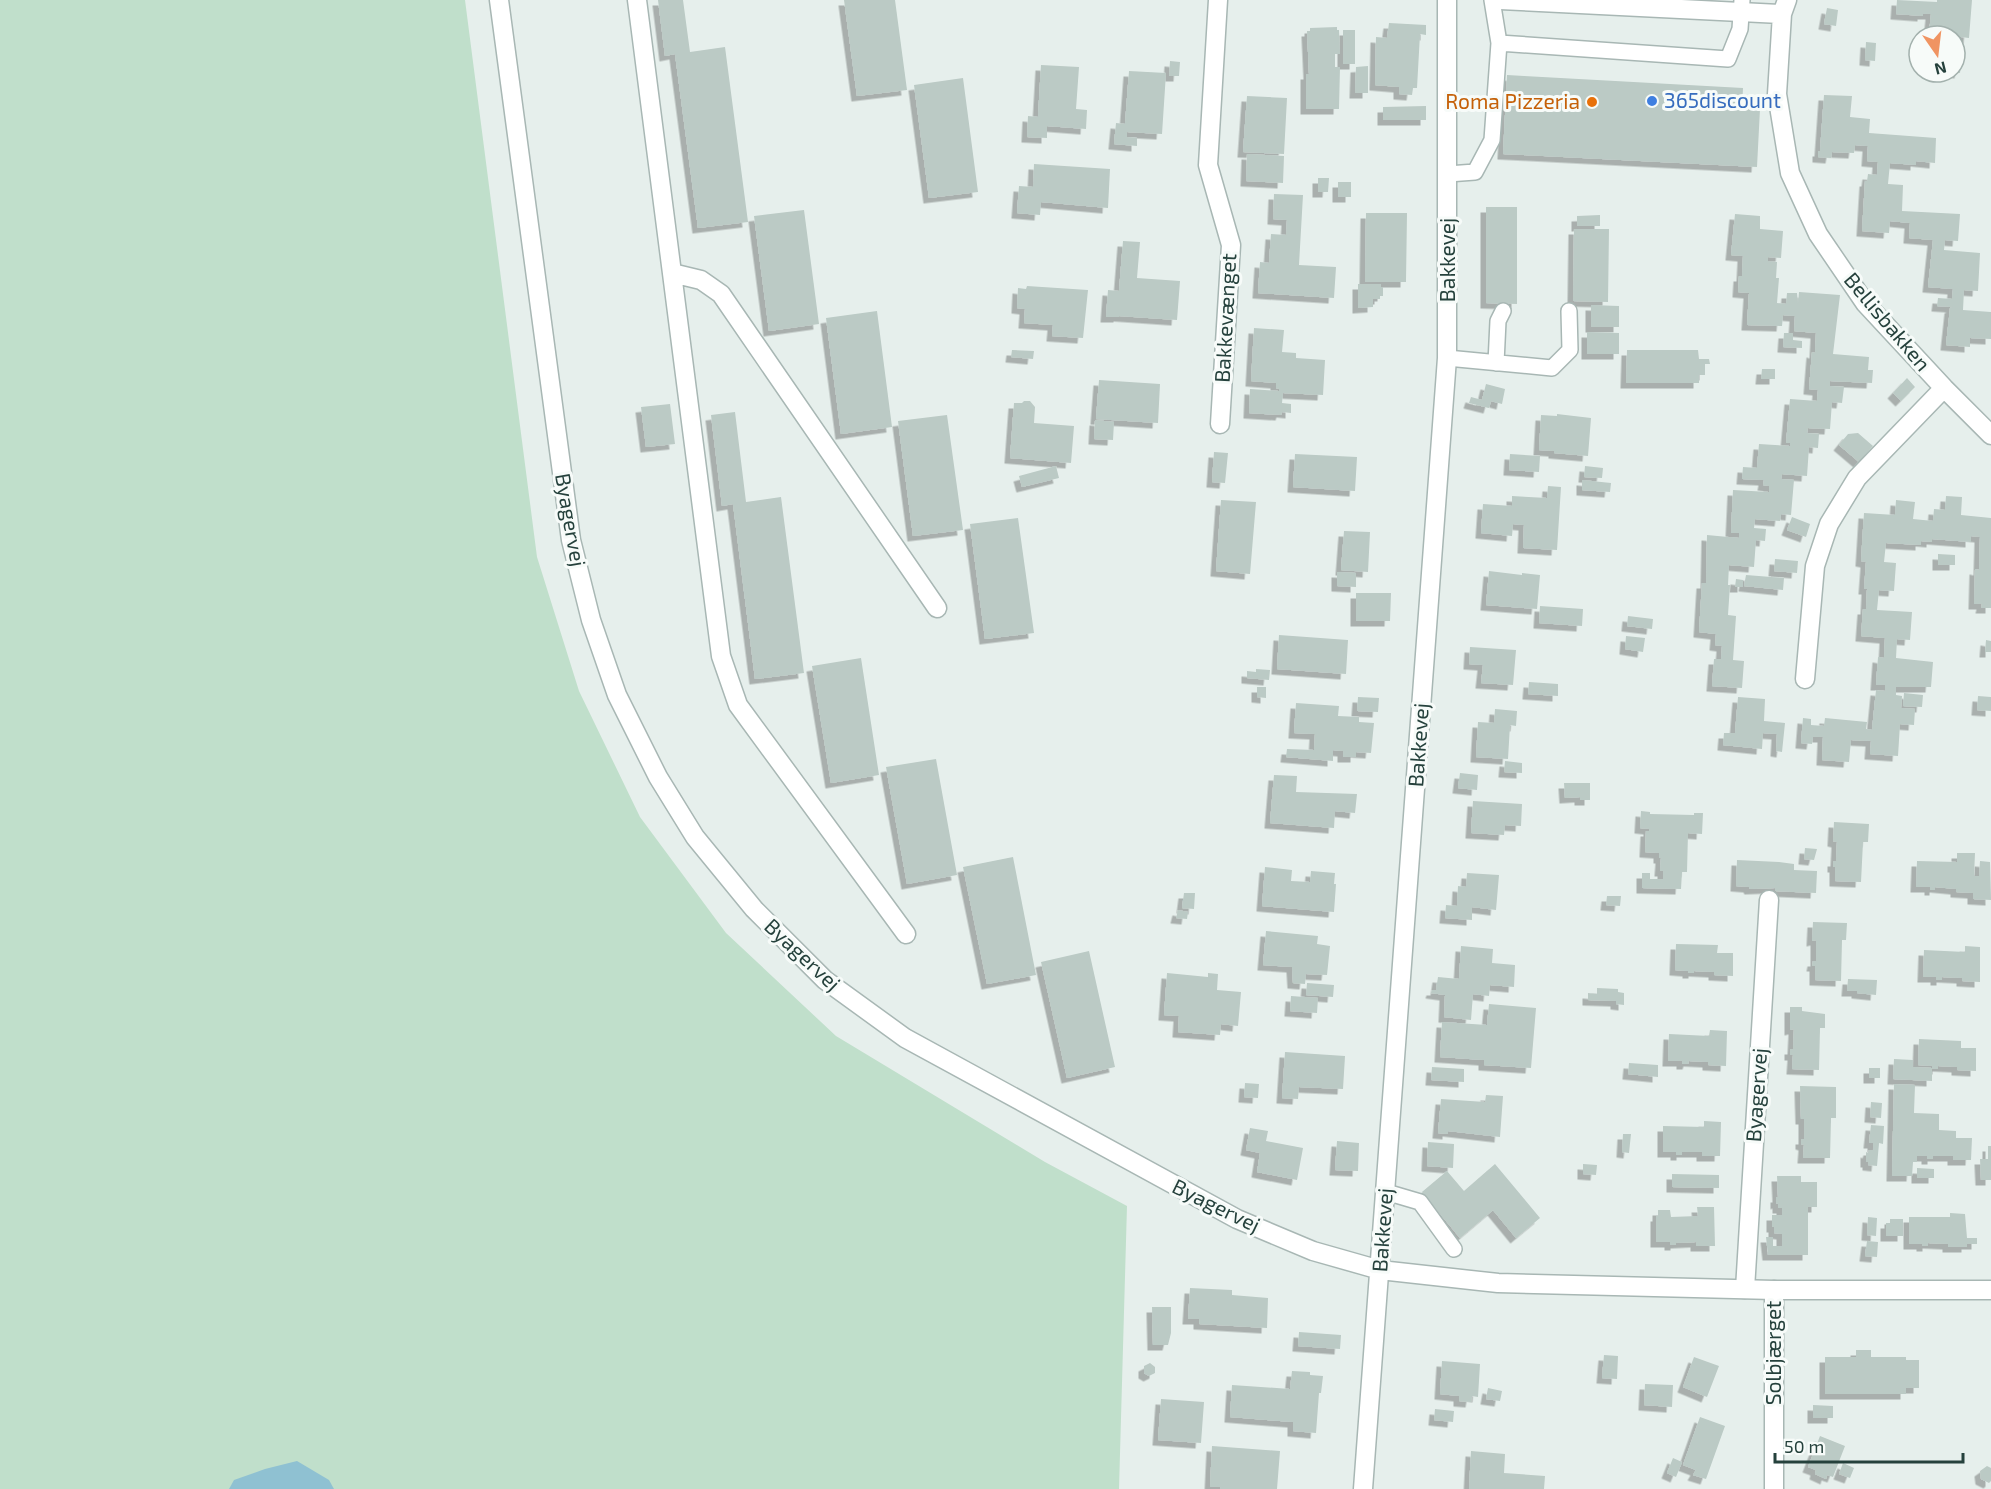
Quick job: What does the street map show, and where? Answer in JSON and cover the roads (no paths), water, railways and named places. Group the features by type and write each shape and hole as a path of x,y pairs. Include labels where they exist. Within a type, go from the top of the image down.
{"street":[{"name":"Byagervej","path":"499,0 571,540 591,620 617,695 658,777 695,837 754,909 825,980 905,1038 1237,1219 1313,1251 1380,1270 1498,1283 1774,1290 1991,1290"},
{"path":"638,0 721,656 738,705 906,934"},
{"name":"Bakkevænget","path":"1218,0 1208,165 1231,245 1220,424"},
{"name":"Bakkevej","path":"1363,1489 1447,358 1447,0"},
{"path":"1500,0 1784,7"},
{"name":"Bellisbakken","path":"1784,7 1777,94 1790,173 1818,234 1865,303 1991,435"},
{"path":"672,273 701,280 721,294 937,608"},
{"name":"Bellisbakken","path":"1805,679 1815,566 1829,524 1857,478 1944,388"},
{"name":"Byagervej","path":"1745,1289 1769,900"},
{"name":"Solbjærget","path":"1774,1290 1774,1489"}],"lane":[{"path":"1448,174 1475,172 1492,140 1499,43 1492,0"},
{"path":"1499,43 1728,59 1740,29 1742,6"},
{"path":"1496,363 1498,321 1503,311"},
{"path":"1447,358 1552,368 1570,350 1569,311"},
{"path":"1386,1192 1420,1202 1454,1249"}],"water":[{"path":"297,1461 329,1480 334,1489 229,1489 234,1480"}],"place":[{"name":"365discount","path":"1652,101"},
{"name":"Roma Pizzeria","path":"1592,102"}]}
